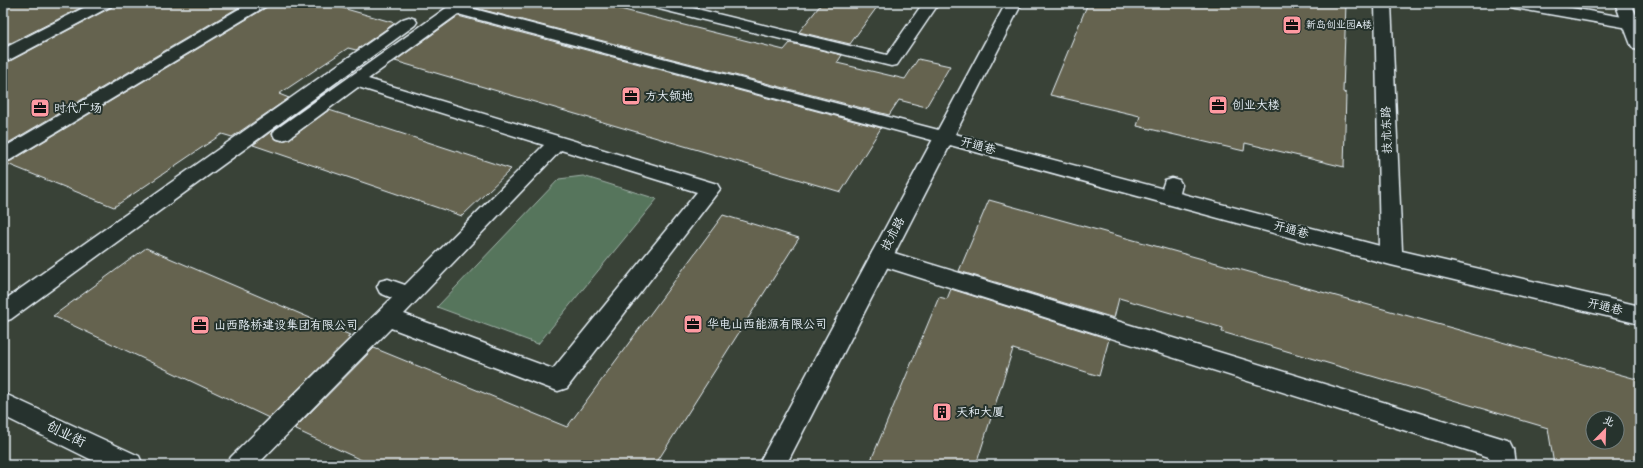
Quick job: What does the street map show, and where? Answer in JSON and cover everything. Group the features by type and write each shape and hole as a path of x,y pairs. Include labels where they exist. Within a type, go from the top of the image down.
{"street":[{"name":"技术路","path":"772,465 1014,3"},
{"name":"技术东路","path":"1383,3 1391,257"},
{"path":"1515,3 1635,24"},
{"path":"1623,3 1635,24 1640,45"},
{"name":"开通巷","path":"944,137 1170,191 1391,257 1640,315"},
{"name":"创业街","path":"3,404 130,465"}],"lane":[{"path":"3,56 105,3"},
{"path":"3,156 260,3"},
{"path":"653,3 891,61 930,3"},
{"path":"282,134 455,9 944,137"},
{"path":"3,313 409,22"},
{"path":"355,81 710,189 558,381 387,317"},
{"path":"240,465 557,143"},
{"path":"881,257 1501,449 1503,465"},
{"path":"388,287 409,295"}],"green space":[{"path":"583,176 657,199 538,344 437,307 559,179"}],"building":[{"path":"3,3 90,3 3,47"},
{"name":"时代广场","path":"114,3 246,3 3,146 3,62 10,61 112,7"},
{"path":"269,3 325,3 395,23 356,50 348,48 279,94 289,98 232,137 222,134 114,207 5,163 11,161 267,7"},
{"path":"466,3 596,3 784,50 790,43 842,55 837,63 905,79 918,59 950,66 926,107 899,100 889,115 464,5"},
{"path":"822,3 880,3 850,44 799,32"},
{"path":"1088,3 1346,3 1343,92 1346,93 1344,167 1245,143 1244,151 1137,126 1140,116 1050,95"},
{"name":"方大领地","path":"458,16 881,128 841,192 395,61"},
{"path":"329,110 511,169 462,216 253,145 273,130 272,135 275,139 282,141 289,139"},
{"path":"989,200 1640,380 1640,465 1554,465 1548,428 1222,332 1223,328 1119,298 1114,318 959,271"},
{"path":"723,215 799,238 655,465 372,465 294,429 374,348 567,427"},
{"name":"山西路桥建设集团有限公司","path":"146,248 350,335 347,337 350,338 269,418 53,316"},
{"name":"天和大厦","path":"951,289 1109,339 1099,376 1013,349 976,465 869,465 939,297 947,299"}],"place":[{"name":"新岛创业园A楼","path":"1292,25"},
{"name":"方大领地","path":"631,96"},
{"name":"创业大楼","path":"1218,105"},
{"name":"时代广场","path":"40,108"},
{"name":"华电山西能源有限公司","path":"693,324"},
{"name":"山西路桥建设集团有限公司","path":"200,325"},
{"name":"天和大厦","path":"942,412"}]}
